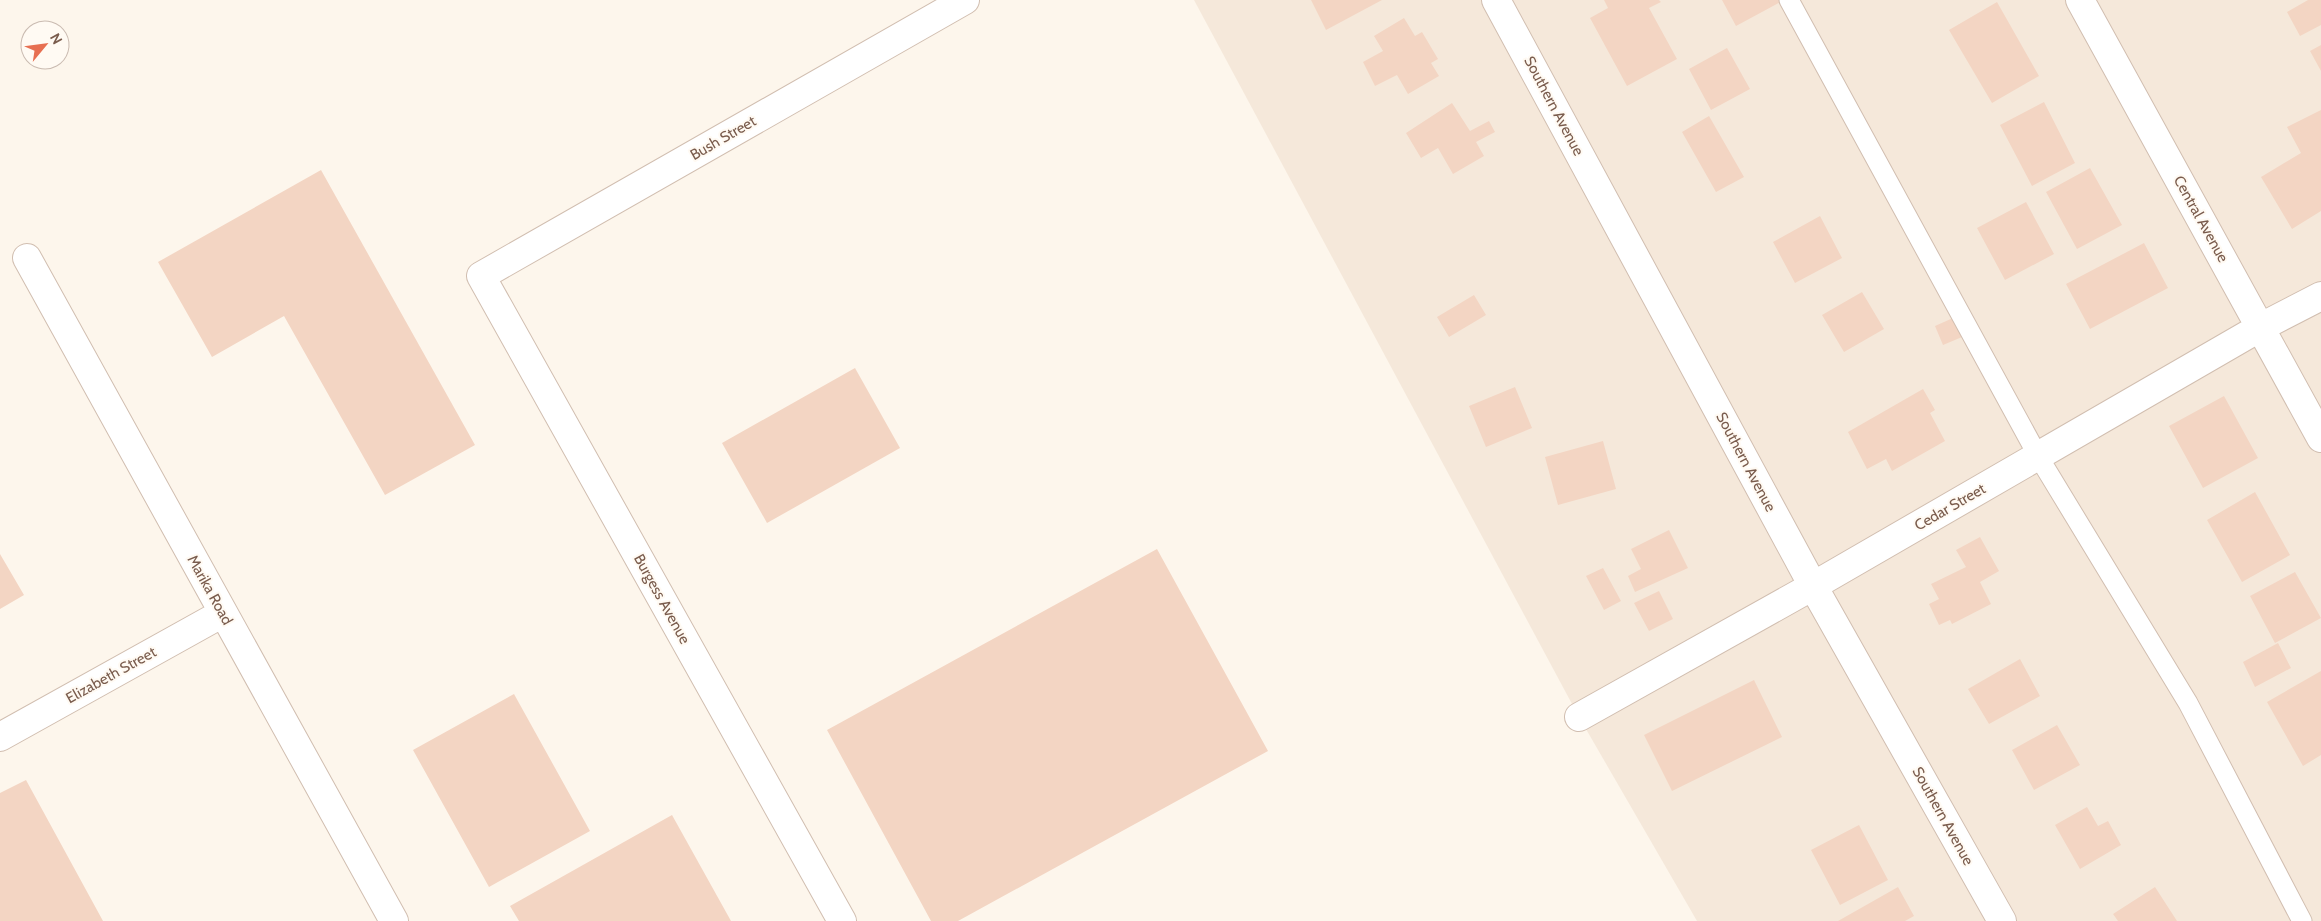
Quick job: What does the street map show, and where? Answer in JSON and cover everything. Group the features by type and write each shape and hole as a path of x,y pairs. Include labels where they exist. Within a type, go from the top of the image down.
{"street":[{"name":"Bush Street","path":"482,276 965,0"},
{"name":"Southern Avenue","path":"1496,0 1814,586 2002,921"},
{"name":"Central Avenue","path":"2080,0 2321,438"},
{"name":"Marika Road","path":"27,258 394,921"},
{"name":"Burgess Avenue","path":"482,276 842,921"},
{"name":"Cedar Street","path":"1579,718 1814,586 2261,327 2321,296"},
{"name":"Elizabeth Street","path":"0,737 223,613"}],"lane":[{"path":"1789,0 2038,456 2188,703 2302,921"}],"shaded area":[{"path":"1194,0 2321,0 2321,921 1697,921 1579,717"}],"building":[{"path":"1311,0 1382,0 1326,30"},
{"path":"1604,0 1659,0 1661,2 1649,8 1677,59 1627,86 1590,18 1608,8"},
{"path":"1722,0 1784,0 1736,26"},
{"path":"2308,0 2321,0 2321,25 2300,36 2287,12"},
{"path":"1997,2 2039,76 1992,103 1949,30"},
{"path":"1404,18 1415,36 1422,32 1438,59 1431,63 1439,76 1408,94 1397,75 1375,86 1363,62 1383,51 1374,36"},
{"path":"2321,45 2321,71 2310,51"},
{"path":"1727,48 1750,89 1711,110 1689,69"},
{"path":"2044,102 2075,163 2032,186 2000,125"},
{"path":"1452,103 1470,131 1489,121 1495,132 1476,142 1484,156 1453,174 1438,148 1421,158 1406,133"},
{"path":"2321,110 2321,211 2292,229 2261,177 2301,153 2287,127"},
{"path":"1709,116 1744,177 1716,192 1682,132"},
{"path":"2090,168 2122,225 2077,249 2046,192"},
{"path":"321,170 475,445 385,495 284,316 212,357 158,262"},
{"path":"2026,202 2054,254 2005,280 1977,228"},
{"path":"1820,216 1842,258 1795,283 1773,242"},
{"path":"2144,243 2168,288 2090,329 2066,284"},
{"path":"1862,292 1884,329 1844,352 1822,315"},
{"path":"1474,295 1486,315 1449,337 1437,317"},
{"path":"1953,318 1962,337 1943,345 1935,326"},
{"path":"855,368 900,448 767,523 722,443"},
{"path":"1515,387 1532,428 1486,447 1469,406"},
{"path":"1923,389 1935,410 1930,413 1945,441 1892,471 1886,459 1867,469 1848,432"},
{"path":"2224,396 2258,458 2203,488 2169,426"},
{"path":"1603,441 1616,489 1558,505 1545,457"},
{"path":"2255,492 2290,555 2242,582 2207,520"},
{"path":"1669,530 1688,568 1635,592 1628,576 1641,569 1631,549"},
{"path":"1980,537 1999,571 1980,582 1991,604 1952,624 1950,620 1939,625 1929,604 1939,599 1931,584 1966,567 1956,550"},
{"path":"1157,549 1268,751 958,921 931,921 827,730"},
{"path":"0,554 24,595 0,609"},
{"path":"1603,568 1621,601 1604,610 1586,576"},
{"path":"2295,572 2321,618 2275,643 2250,596"},
{"path":"1659,591 1673,619 1649,631 1634,603"},
{"path":"2278,643 2291,668 2255,687 2243,662"},
{"path":"2020,659 2040,696 1989,724 1968,689"},
{"path":"2321,671 2321,755 2303,766 2267,702"},
{"path":"1754,680 1782,737 1672,791 1644,735"},
{"path":"514,694 590,831 489,887 413,750"},
{"path":"2057,725 2080,765 2034,790 2012,750"},
{"path":"26,780 103,921 0,921 0,793"},
{"path":"2087,807 2098,826 2108,821 2121,845 2080,869 2055,825"},
{"path":"672,815 731,921 519,921 510,906"},
{"path":"1859,825 1888,880 1840,905 1811,850"},
{"path":"1898,887 1914,916 1905,921 1838,921"},
{"path":"2155,887 2177,921 2118,921 2113,914"}]}
